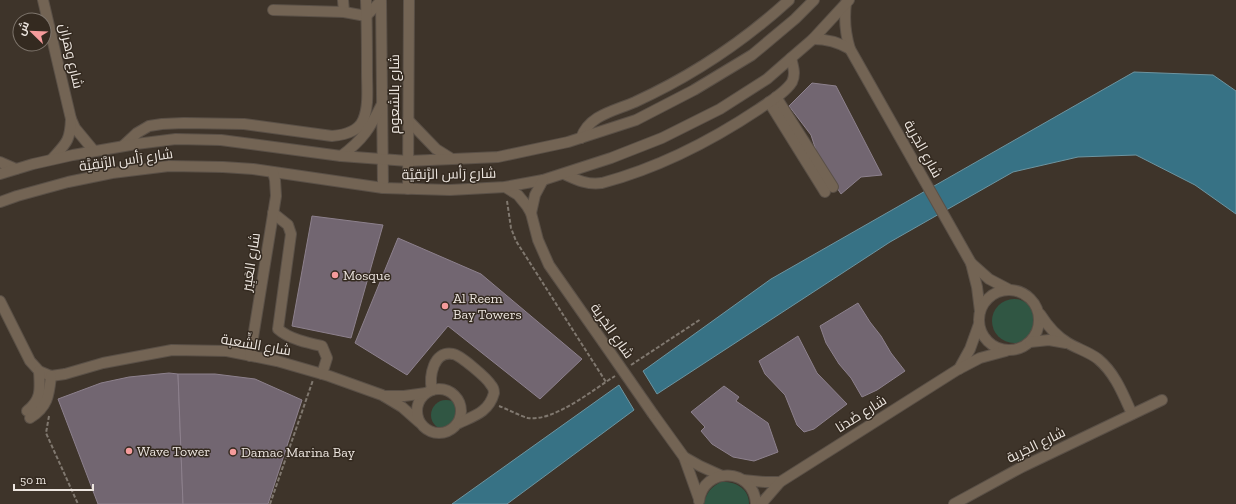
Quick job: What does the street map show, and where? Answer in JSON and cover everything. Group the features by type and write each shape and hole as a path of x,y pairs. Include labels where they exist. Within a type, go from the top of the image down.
{"street":[{"name":"شارع وهران","path":"43,0 71,119 75,128 94,151"},
{"path":"343,0 344,12"},
{"path":"123,146 137,133 149,126 162,124 215,122 244,124 332,136 343,135 353,131 363,121 366,112 366,0"},
{"name":"شارع بالشعوم","path":"408,189 409,0"},
{"path":"581,138 586,128 598,117 650,95 700,68 746,36 789,0"},
{"name":"شارع رَأس الرَّنقِيَّة","path":"0,174 52,159 123,146 176,140 221,140 341,156 408,161 498,156 568,142 636,120 694,90 752,55 795,19 814,0"},
{"path":"366,16 381,1"},
{"name":"شارع بالشعوم","path":"381,1 384,160 383,188"},
{"name":"شارع رَأس الرَّنقِيَّة","path":"0,202 16,196 68,182 112,173 169,166 223,167 273,172 383,188 408,189 450,190 505,187 544,180 662,138 720,109 767,79 813,39 848,2"},
{"name":"شارع الجَرية","path":"848,2 845,22 850,49 971,263 977,287 980,311"},
{"path":"272,10 344,12 366,16"},
{"path":"813,39 828,40 850,49"},
{"path":"564,174 582,182 595,184 610,181 679,154 701,143 729,128 773,99 789,86 793,78 794,69 791,58"},
{"path":"773,99 829,190"},
{"path":"341,156 356,145 367,132 383,102"},
{"name":"شارع وهران","path":"52,159 67,143 71,119"},
{"path":"408,120 436,149 452,159"},
{"path":"0,162 16,169"},
{"name":"شارع العَبِير","path":"250,356 273,213 276,188 273,172"},
{"name":"شارع الجَرية","path":"531,213 535,195 544,180"},
{"name":"شارع الجَرية","path":"505,187 512,190 523,200 531,213 538,240 549,265 684,457 699,502"},
{"path":"273,213 288,225 291,234 278,329 282,333 297,339 322,346 327,358 319,373"},
{"name":"شارع الجَرية","path":"971,263 989,279 1010,290"},
{"path":"1010,290 1024,293 1031,298 1036,305 1040,321 1039,329 1030,342 1023,348 1006,351 990,344 980,329 979,322 980,311 990,296 998,292 1010,290"},
{"path":"2,308 30,361 39,371 52,376 50,392 45,405 36,415 28,414 40,393 39,371"},
{"path":"1039,314 1052,330 1068,343 1090,354 1105,366 1117,382 1132,414"},
{"name":"شارع ضَدنا","path":"957,370 970,349 979,322"},
{"path":"1030,342 1049,340 1068,343"},
{"name":"شارع الشِّعبة","path":"52,376 65,374 103,363 172,350 227,351 277,361 319,373 382,396 402,407 420,422"},
{"name":"شارع ضَدنا","path":"761,504 780,482 957,370 980,358 1006,351"},
{"path":"429,392 431,376 435,363 442,355 453,354 460,357 491,384 494,393 491,402 483,411 478,415 459,423 454,428 442,434 429,432 420,422 417,410 421,398 429,392 438,389 451,392 456,397 461,409 459,423"},
{"name":"شارع الشِّعبة","path":"382,396 404,396 429,392"},
{"name":"شارع الجَرية","path":"954,504 1022,467 1162,400"},
{"name":"شارع الجَرية","path":"684,457 722,476 729,475 743,480"},
{"path":"699,502 704,487 715,478 722,476"},
{"path":"743,480 780,482"},
{"path":"743,480 753,491 756,504"}],"path":[{"path":"505,187 511,228 516,242 606,382"},
{"path":"625,369 701,319"},
{"path":"270,504 319,373"},
{"path":"491,402 528,418 544,416 570,406 619,373"},
{"path":"49,413 46,433 78,504"}],"green space":[{"path":"1010,299 1018,299 1023,300 1030,305 1035,312 1035,330 1030,337 1023,342 1010,343 1002,340 995,333 992,325 992,317 995,309 1002,302"},
{"path":"446,400 457,404 461,415 457,426 446,430 435,426 431,415 435,404"},
{"path":"721,482 736,484 744,490 747,494 749,504 704,504 710,491 714,486"}],"water":[{"path":"1134,72 1213,75 1236,91 1236,214 1195,185 1136,155 1078,157 1013,172 890,242 657,394 643,371 771,279"},
{"path":"619,385 634,410 507,504 452,504"}],"building":[{"path":"812,83 836,86 882,175 861,177 841,194 819,160 811,135 789,106"},
{"name":"Mosque","path":"312,216 383,225 351,338 292,326"},
{"name":"Al Reem Bay Towers","path":"398,238 481,274 582,359 540,399 448,326 407,375 355,343"},
{"path":"858,303 891,353 905,371 877,390 862,397 851,378 839,364 826,343 820,326"},
{"path":"798,336 817,373 847,404 814,429 804,432 797,425 785,395 765,374 759,361"},
{"name":"Wave Tower","path":"169,373 178,374 183,504 98,504 58,399 101,383 129,377"},
{"name":"Damac Marina Bay","path":"178,374 215,374 255,379 302,400 268,504 183,504"},
{"path":"724,386 739,397 736,401 768,423 778,452 754,461 733,457 712,444 701,431 705,427 691,412"}],"place":[{"name":"Mosque","path":"335,275"},
{"name":"Al Reem Bay Towers","path":"445,306"},
{"name":"Wave Tower","path":"129,451"},
{"name":"Damac Marina Bay","path":"233,452"}]}
